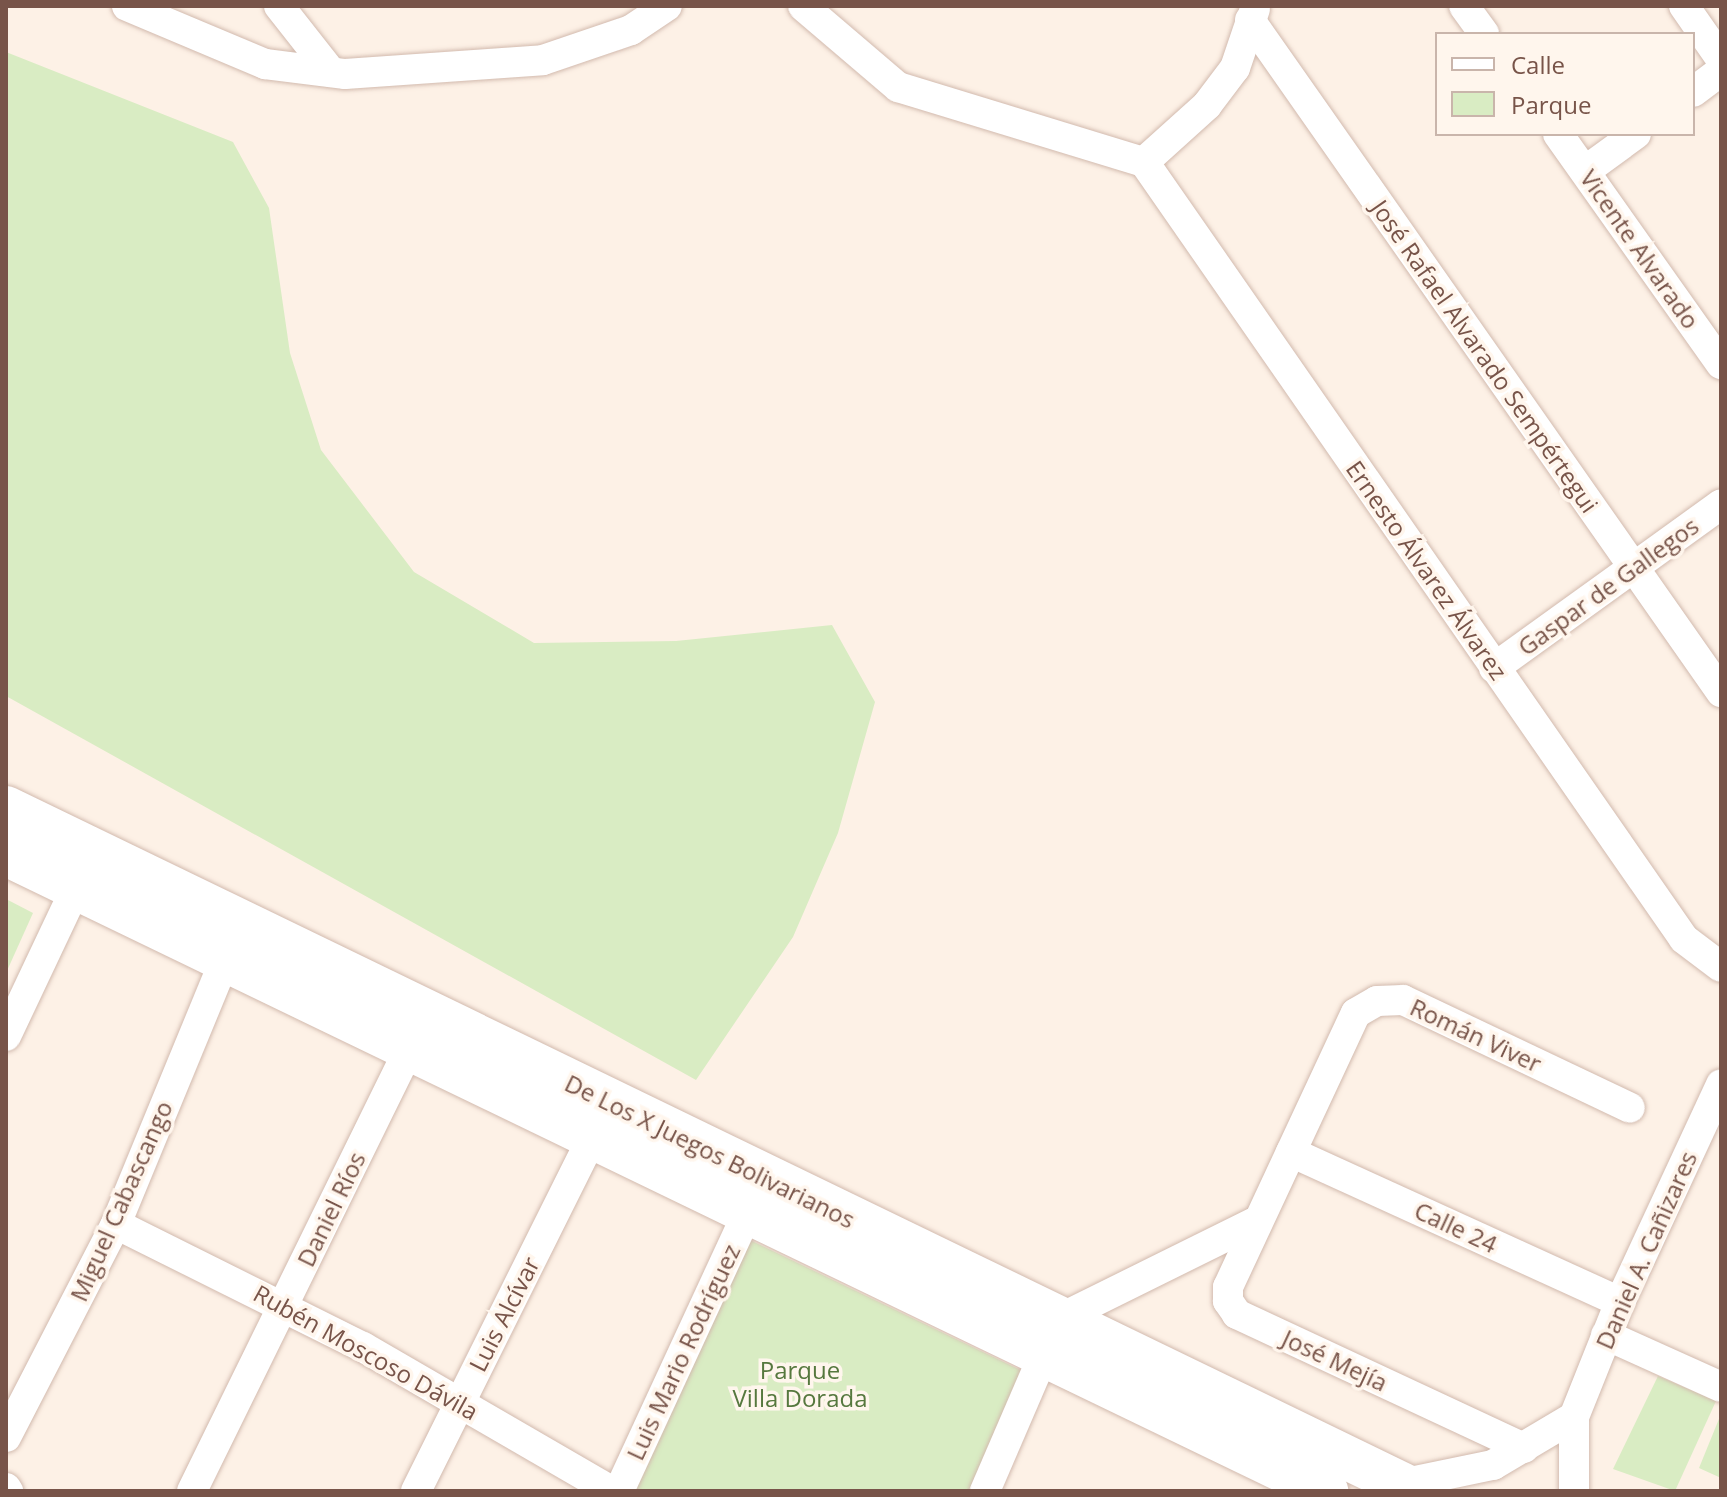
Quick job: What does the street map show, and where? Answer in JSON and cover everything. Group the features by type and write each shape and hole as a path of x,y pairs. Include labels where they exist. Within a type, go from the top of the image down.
{"street":[{"path":"127,6 265,64 331,72 543,60 631,30 667,6"},
{"path":"279,6 331,72"},
{"path":"803,6 898,87 1144,162 1207,105 1235,68 1253,13"},
{"path":"1464,6 1483,32"},
{"path":"1684,6 1721,59"},
{"name":"José Rafael Alvarado Sempértegui","path":"1253,13 1721,692"},
{"path":"1695,90 1721,71"},
{"name":"Vicente Alvarado","path":"1559,136 1721,364"},
{"path":"1585,171 1633,136"},
{"name":"Ernesto Álvarez Álvarez","path":"1144,162 1684,939 1721,967"},
{"name":"Gaspar de Gallegos","path":"1494,668 1721,504"},
{"name":"De Los X Juegos Bolivarianos","path":"6,808 418,1031 1052,1336 1326,1491"},
{"name":"De Los X Juegos Bolivarianos","path":"6,854 225,960 418,1031 592,1138 747,1214 1052,1336 1171,1368 1402,1488"},
{"path":"6,1036 76,888"},
{"name":"Miguel Cabascango","path":"6,1437 116,1224 225,960"},
{"name":"Román Viver","path":"1255,1222 1356,1013 1377,1001 1403,1000 1630,1108"},
{"name":"Daniel Ríos","path":"192,1491 418,1031"},
{"name":"Daniel A. Cañizares","path":"1574,1491 1574,1417 1620,1302 1721,1084"},
{"name":"Luis Alcívar","path":"416,1491 592,1138"},
{"name":"Calle 24","path":"1291,1152 1620,1302"},
{"name":"Luis Mario Rodríguez","path":"619,1491 747,1214"},
{"path":"985,1491 1052,1336 1255,1222"},
{"name":"José Mejía","path":"1255,1222 1228,1287 1228,1301 1237,1314 1524,1448"},
{"name":"Rubén Moscoso Dávila","path":"116,1224 284,1305 460,1402 611,1491"},
{"path":"1606,1335 1721,1387"},
{"path":"1402,1488 1493,1465 1574,1417"}],"green space":[{"path":"6,52 233,142 269,208 290,353 321,450 414,572 534,643 676,641 832,625 875,702 838,833 793,937 696,1080 6,696"},
{"path":"6,899 33,913 6,973"},
{"name":"Parque Villa Dorada","path":"750,1240 1029,1374 975,1491 629,1491"},
{"path":"1658,1376 1716,1401 1675,1491 1613,1469"},
{"path":"1721,1414 1721,1478 1699,1468"}]}
